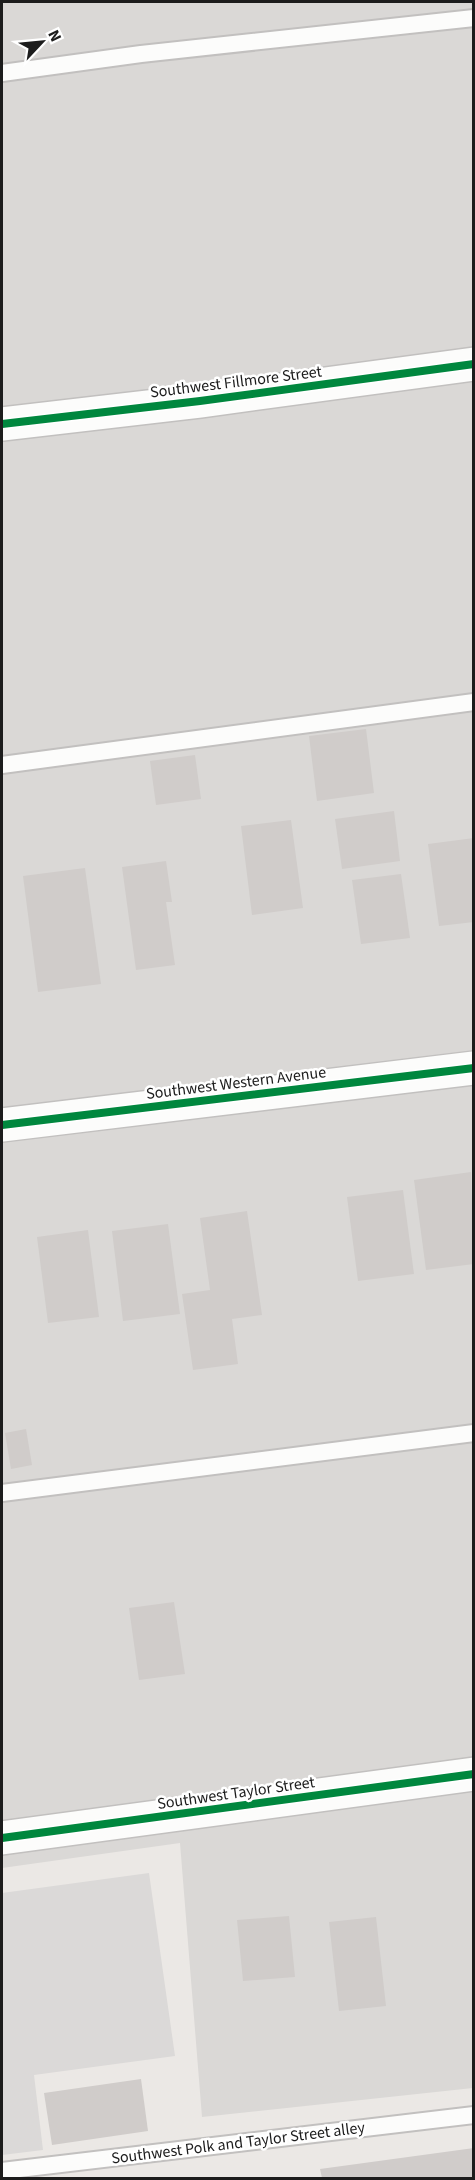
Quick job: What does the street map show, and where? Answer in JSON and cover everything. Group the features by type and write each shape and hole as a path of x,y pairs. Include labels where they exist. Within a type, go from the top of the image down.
{"street":[{"name":"Southwest Fillmore Street","path":"2,424 200,401 474,364"},
{"name":"Southwest Western Avenue","path":"2,1125 474,1068"},
{"name":"Southwest Taylor Street","path":"2,1838 474,1774"}],"lane":[{"path":"2,73 141,54 474,18"},
{"path":"2,765 474,702"},
{"path":"2,1493 474,1433"},
{"name":"Southwest Polk and Taylor Street alley","path":"2,2171 474,2115"}],"shaded area":[{"path":"2,2 473,2 473,2088 202,2117 180,1843 2,1868"},
{"path":"149,1873 175,2056 34,2075 43,2150 2,2155 2,1893"}],"building":[{"path":"366,729 374,793 317,801 309,736"},
{"path":"195,755 201,799 156,805 150,761"},
{"path":"394,811 400,861 342,869 335,819"},
{"path":"291,820 303,908 252,915 241,826"},
{"path":"474,838 474,922 439,926 428,844"},
{"path":"166,861 172,902 166,902 175,965 136,970 122,867"},
{"path":"85,868 101,984 38,992 23,876"},
{"path":"401,874 410,938 361,944 352,880"},
{"path":"471,1172 474,1264 426,1270 414,1180"},
{"path":"403,1190 414,1274 358,1281 347,1197"},
{"path":"247,1211 262,1315 232,1319 238,1364 193,1370 182,1294 210,1290 200,1218"},
{"path":"168,1224 180,1314 123,1321 112,1231"},
{"path":"88,1230 99,1317 48,1323 37,1237"},
{"path":"26,1429 32,1465 11,1469 5,1433"},
{"path":"174,1602 185,1674 139,1680 129,1608"},
{"path":"289,1916 295,1977 243,1981 237,1920"},
{"path":"376,1917 386,2006 339,2011 329,1922"},
{"path":"141,2079 148,2131 52,2145 44,2093"},
{"path":"474,2148 474,2178 322,2178 320,2169"}],"cycle path":[{"path":"2,424 200,401 474,364"},
{"path":"2,1125 474,1068"},
{"path":"2,1838 474,1774"}]}
